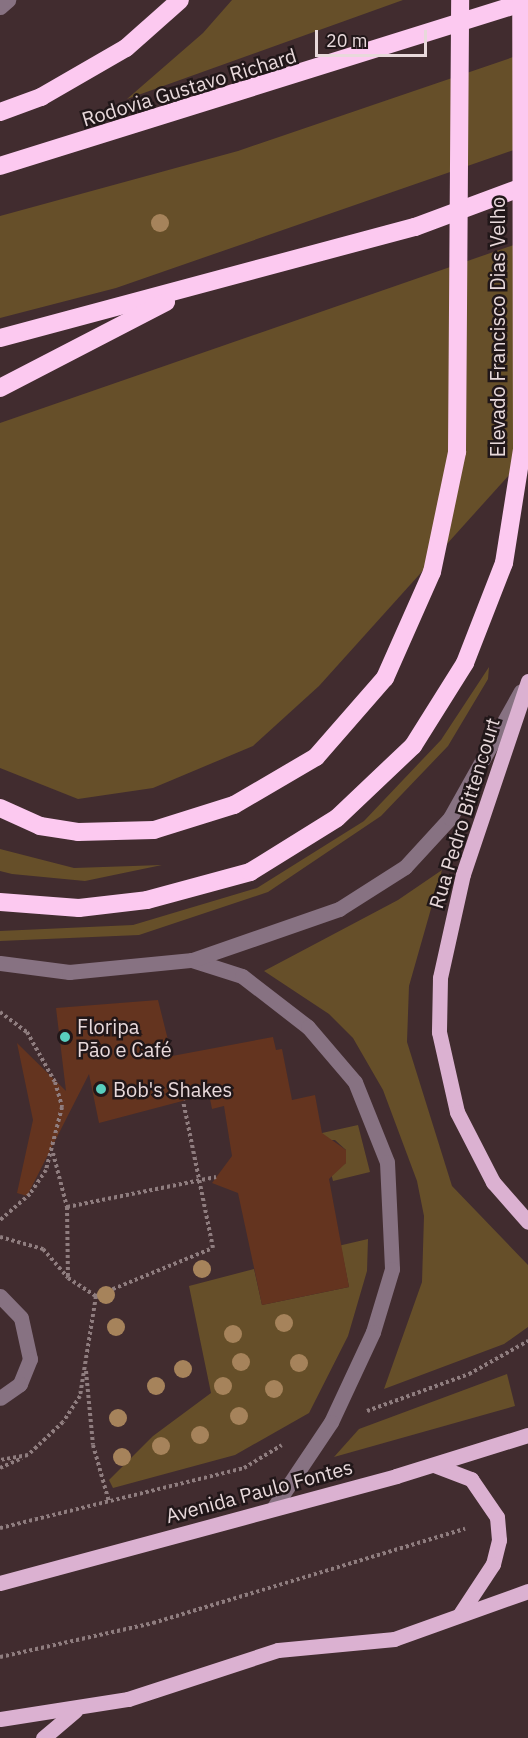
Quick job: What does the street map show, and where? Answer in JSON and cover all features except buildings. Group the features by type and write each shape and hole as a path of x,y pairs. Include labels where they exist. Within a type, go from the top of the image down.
{"highway":[{"path":"0,112 41,97 126,48 180,0"},
{"name":"Elevado Francisco Dias Velho","path":"0,808 40,826 78,832 153,830 234,805 316,757 385,678 432,572 457,452 460,0"},
{"name":"Elevado Francisco Dias Velho","path":"0,902 79,908 147,900 250,872 337,818 413,746 465,663 504,563 522,449 520,0"},
{"name":"Rodovia Gustavo Richard","path":"0,166 528,1"},
{"path":"0,338 415,227 528,186"},
{"path":"0,388 197,286"}],"main road":[{"name":"Rua Pedro Bittencourt","path":"528,680 463,873 440,978 439,1032 457,1112 493,1182 528,1222"},
{"name":"Avenida Paulo Fontes","path":"0,1583 434,1465 528,1435"},
{"path":"434,1465 471,1479 497,1517 499,1540 493,1564 460,1614"},
{"path":"0,1719 75,1711 278,1650 393,1640 528,1591"},
{"path":"43,1738 75,1711"}],"lane":[{"path":"0,7 8,0"},
{"path":"0,963 69,972 192,960 339,909 405,867 450,818 528,680"},
{"path":"192,960 242,976 308,1027 355,1082 387,1162 392,1269 373,1332 331,1422 274,1508"},
{"path":"0,1296 21,1318 30,1359 20,1384 0,1398"}],"path":[{"path":"0,1012 27,1032 56,1082 62,1107 52,1153 30,1194 0,1220"},
{"path":"96,1296 213,1248 183,1101"},
{"path":"52,1153 67,1207 69,1278"},
{"path":"67,1207 216,1177"},
{"path":"0,1237 43,1249 69,1278 96,1296"},
{"path":"0,1468 28,1455 63,1422 80,1396 96,1296"},
{"path":"0,1528 244,1468 331,1422 469,1374 528,1341"},
{"path":"86,1368 93,1445 109,1502"},
{"path":"0,1460 28,1455"},
{"path":"0,1657 153,1623 465,1529"}],"shaded area":[{"path":"232,0 403,0 127,99 203,33"},
{"path":"528,52 528,145 116,288 0,318 0,216 238,151"},
{"path":"528,240 528,454 319,686 253,746 153,788 78,799 0,768 0,423"},
{"path":"489,667 488,679 448,746 381,816 268,892 139,935 0,941 0,931 133,925 257,888 364,821 441,740"},
{"path":"0,849 74,868 162,865 85,881 12,874 0,871"},
{"path":"442,870 409,986 407,1042 452,1186 528,1265 528,1327 504,1344 384,1389 422,1282 424,1216 417,1181 383,1090 353,1038 329,1014 264,971 398,900"},
{"path":"358,1125 370,1172 333,1181 331,1173 346,1163 346,1150 335,1140 324,1140 322,1133"},
{"path":"368,1239 367,1271 348,1336 309,1413 235,1455 113,1488 109,1480 153,1436 211,1393 189,1286 254,1269 262,1305 349,1287 342,1252 308,1253"},
{"path":"507,1374 515,1406 334,1457 359,1429"}],"place":[{"name":"Floripa Pão e Café","path":"65,1037"},
{"name":"Bob's Shakes","path":"101,1089"}]}
